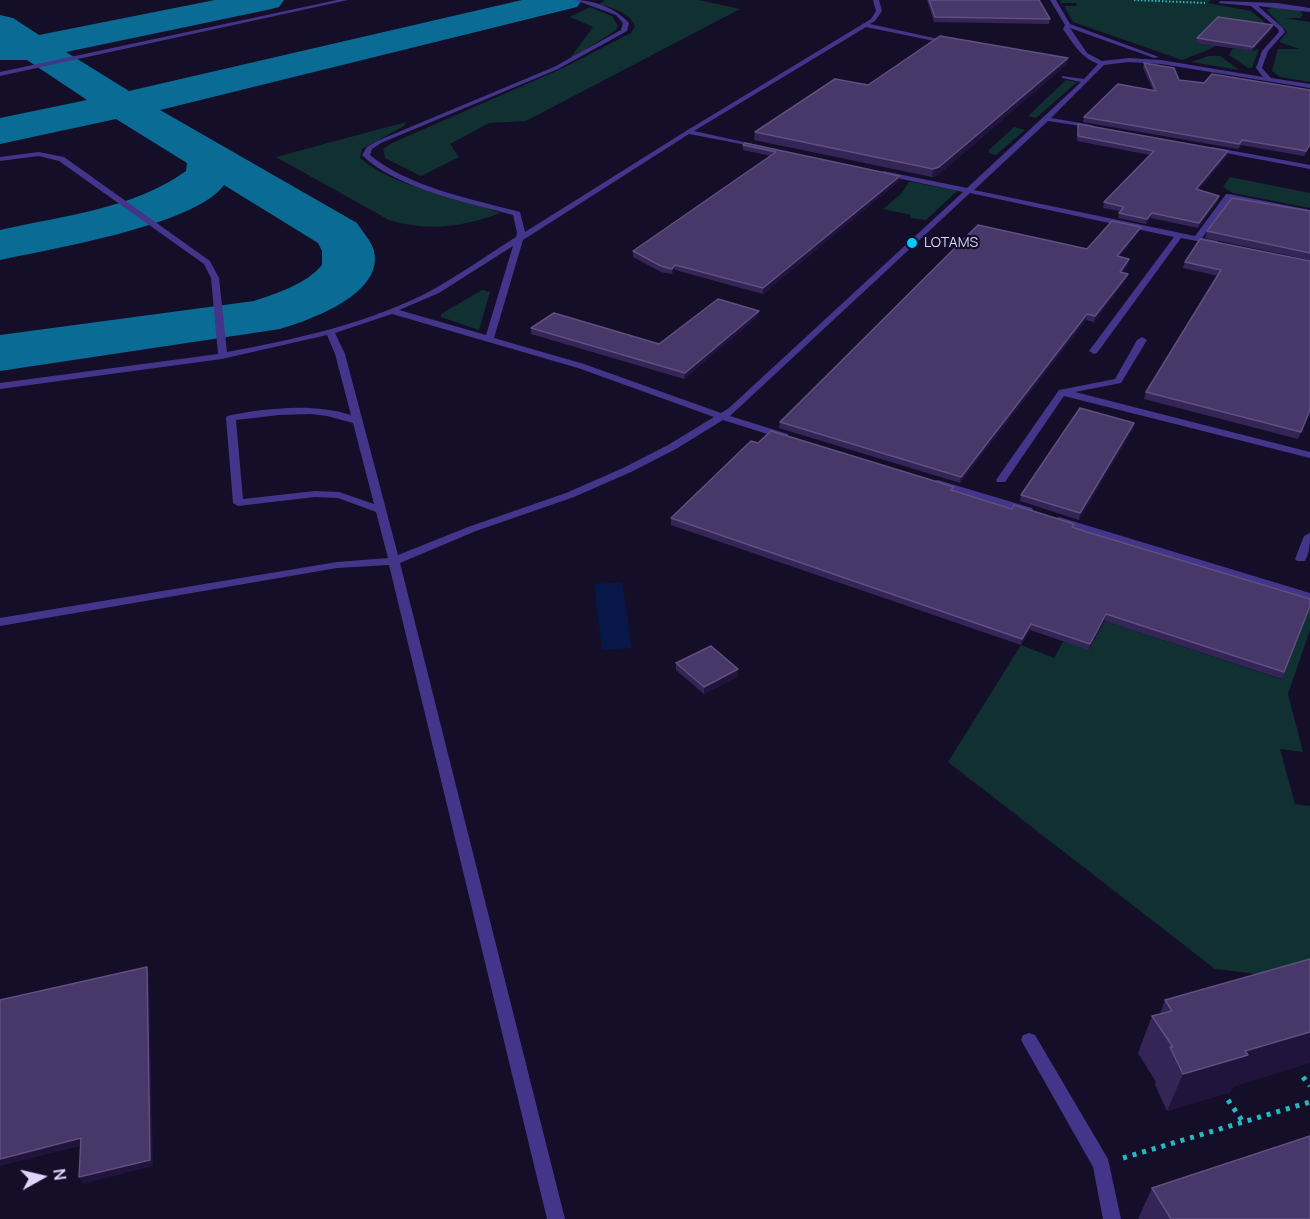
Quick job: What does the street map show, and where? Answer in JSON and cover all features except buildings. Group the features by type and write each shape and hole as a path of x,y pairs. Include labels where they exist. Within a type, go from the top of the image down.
{"lane":[{"path":"0,74 345,0"},
{"path":"489,339 521,233 517,214 510,210 430,189 380,167 366,155 369,148 379,142 556,68 624,30 626,23 621,16 578,0"},
{"path":"0,386 223,356 330,332 392,311 436,291 688,132 865,25 878,16 876,0"},
{"path":"1053,0 1068,25 1177,64"},
{"path":"1221,3 1310,10"},
{"path":"1252,4 1282,32 1265,51 1259,68 1269,79"},
{"path":"865,25 959,44"},
{"path":"1068,25 1066,29 1084,55 1102,63 1129,60 1177,64 1310,86"},
{"path":"0,622 337,565 394,561 570,495 672,447 732,410 970,191 1102,63"},
{"path":"1064,78 1086,81"},
{"path":"1046,119 1105,130"},
{"path":"688,132 765,148"},
{"path":"1208,148 1310,167"},
{"path":"0,159 39,154 61,159 207,263 215,278 223,356"},
{"path":"876,171 1221,244"},
{"path":"1197,239 1229,196 1310,212"},
{"path":"1094,351 1179,235"},
{"path":"392,311 581,366 794,439"},
{"path":"330,332 340,354 382,510 556,1219"},
{"path":"1001,480 1062,392 1118,381 1142,340"},
{"path":"1062,392 1310,455"},
{"path":"358,421 341,414 313,411 231,418 238,503 280,497 331,494 382,510"},
{"path":"932,481 1310,597"},
{"path":"1301,558 1310,536"},
{"path":"1029,1040 1102,1165 1112,1219"}],"path":[{"path":"1134,0 1221,3"},
{"path":"1303,1077 1310,1086"},
{"path":"1228,1100 1243,1122"},
{"path":"1102,1165 1310,1102"}],"green space":[{"path":"605,0 699,0 740,9 526,121 489,123 450,144 459,157 421,176 385,158 383,149 392,143 561,69 631,33 635,26 629,17 620,11 599,4"},
{"path":"1060,0 1211,0 1208,3 1251,11 1273,29 1252,26 1208,50 1182,60 1073,22 1064,6 1077,6 1076,3 1061,3"},
{"path":"590,7 612,16 618,26 616,30 568,61 593,27 570,17"},
{"path":"1274,7 1299,10 1303,14 1300,18 1285,18 1310,22 1310,82 1280,77 1272,71 1278,49 1300,49 1279,42 1287,32 1267,10"},
{"path":"1233,48 1252,51 1259,49 1252,68 1248,68 1229,55"},
{"path":"1209,56 1220,56 1239,70 1191,62"},
{"path":"1066,80 1077,82 1036,118 1028,116"},
{"path":"406,122 404,126 362,149 360,158 376,170 393,178 500,213 459,225 431,227 403,224 389,220 276,157"},
{"path":"1014,127 1025,130 996,155 989,153 989,150"},
{"path":"1230,177 1310,193 1310,208 1233,193 1223,187"},
{"path":"909,182 957,191 926,220 910,218 911,215 883,209 901,194"},
{"path":"482,290 490,292 479,330 441,317 441,314"},
{"path":"1310,607 1310,630 1288,694 1303,752 1280,749 1295,804 1310,806 1310,980 1215,969 948,762 1021,645 1054,658 1063,642 1105,621 1281,679"}],"water":[{"path":"622,582 632,648 602,650 594,584"}],"taxiway":[{"path":"33,47 267,0"},
{"path":"123,105 195,90 565,0"},
{"path":"0,26 33,47"},
{"path":"4,50 33,47"},
{"path":"33,47 123,105"},
{"path":"0,131 123,105"},
{"path":"123,105 210,157"},
{"path":"0,245 77,228 167,202 189,191 205,179 209,172 210,157"},
{"path":"0,353 260,317 310,299 340,278 348,265 348,251 339,234 210,157"}],"place":[{"name":"LOTAMS","path":"912,243"}]}
